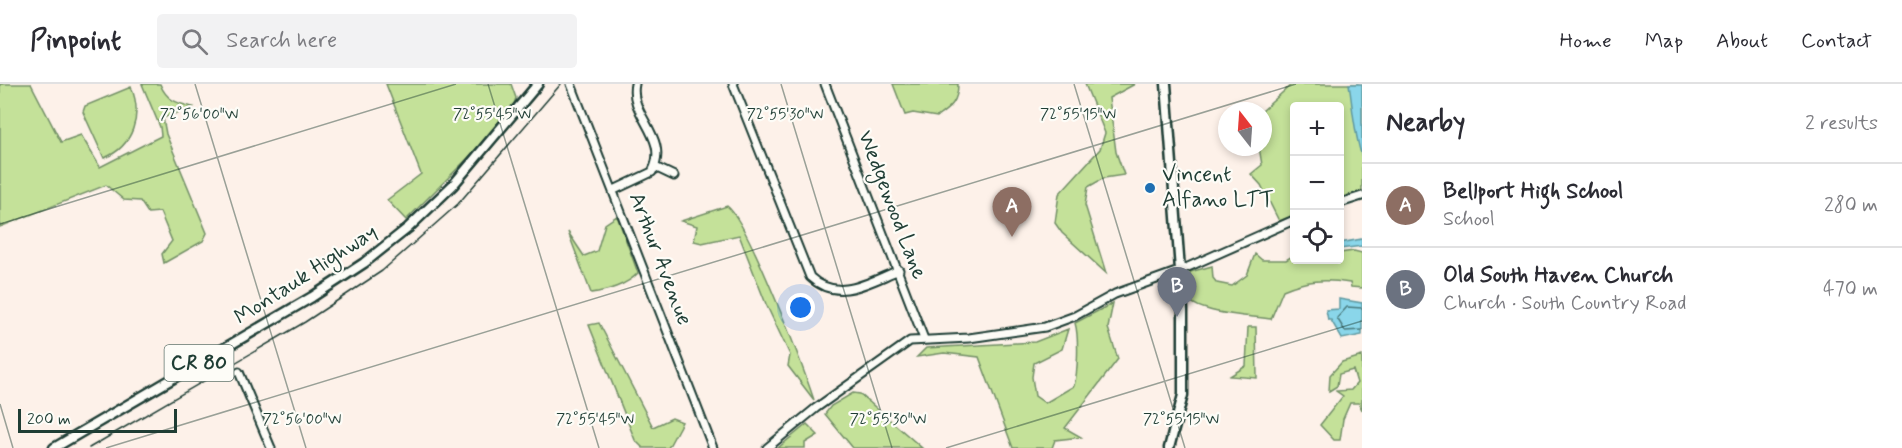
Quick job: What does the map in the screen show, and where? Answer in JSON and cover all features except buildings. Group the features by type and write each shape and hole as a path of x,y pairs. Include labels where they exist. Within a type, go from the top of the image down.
{"main road":[{"name":"Montauk Highway","path":"54,448 306,302 364,263 408,228 453,185 538,84"},
{"path":"1166,84 1183,310 1184,395 1170,448"}],"street":[{"name":"Arthur Avenue","path":"571,84 713,448"},
{"path":"614,190 643,178 655,167 657,160 655,143 648,123 635,102 633,93 635,84"},
{"path":"733,84 810,278 826,288 845,291 899,270"},
{"name":"Wedgewood Lane","path":"825,84 924,339"},
{"path":"655,167 674,176"},
{"path":"1344,202 1362,196"},
{"path":"767,448 816,408 910,341 969,338 1045,327 1075,316 1115,294 1179,271 1290,222"},
{"path":"239,372 271,448"}],"green space":[{"path":"0,84 31,84 61,142 81,135 100,167 161,136 160,127 142,84 160,84 173,100 193,107 163,118 166,134 207,233 203,241 164,263 162,254 172,241 160,212 148,213 140,201 124,200 106,185 0,227"},
{"path":"386,84 511,84 516,98 514,104 472,154 406,220 387,200 421,174"},
{"path":"893,84 958,84 953,104 937,117 913,113 905,115"},
{"path":"1085,84 1135,84 1109,98 1116,152 1124,175 1104,178 1088,187 1085,205 1106,273 1062,233 1055,223 1059,194 1100,149 1105,133"},
{"path":"1292,84 1358,84 1362,90 1362,191 1344,198 1344,102 1290,102 1290,217 1279,221 1261,185 1251,174 1262,165 1260,156 1272,156 1272,102"},
{"path":"131,87 136,108 133,129 122,146 104,158 83,112 85,106"},
{"path":"727,206 736,217 761,265 814,400 788,366 790,355 766,304 739,235 702,243 694,241 697,226 681,221"},
{"path":"617,216 638,273 616,287 591,293 568,232 584,256 597,251 605,224"},
{"path":"1344,252 1362,253 1362,288 1351,287 1350,283 1332,281 1308,282 1291,287 1283,290 1271,319 1214,311 1194,304 1188,299 1190,272 1212,266 1213,278 1217,283 1232,286 1247,275 1255,254 1262,260 1286,260 1290,258 1290,264 1344,264"},
{"path":"1113,303 1108,328 1118,359 1065,428 1081,437 1055,440 1052,448 1013,448 979,357 944,353 917,357 926,348 1035,342 1068,329 1062,349 1034,363 1032,377 1035,396 1045,403 1074,386 1078,354 1075,323"},
{"path":"599,323 653,427 672,418 682,422 668,448 643,448 635,440 589,325"},
{"path":"1248,327 1256,327 1257,378 1230,376 1246,366"},
{"path":"1362,356 1362,410 1359,403 1350,403 1343,419 1340,440 1334,440 1320,425 1343,396 1336,391 1351,390 1357,383 1353,370 1339,374 1337,386 1329,391 1330,375 1342,362"},
{"path":"853,393 860,394 922,448 853,448 825,414 831,406"},
{"path":"807,424 818,435 805,443 805,448 778,448"}],"water":[{"path":"1349,84 1362,84 1362,157 1355,130"},
{"path":"1362,239 1362,246 1344,248 1344,242"},
{"path":"1339,299 1362,303 1362,335 1342,339 1331,320 1328,320 1326,310 1339,309"}],"railway":[{"path":"89,448 305,322 382,271 458,204 561,84"}],"place":[{"name":"Vincent Alfano LTT","path":"1150,188"},
{"name":"Bellport High School","path":"1012,237"},
{"name":"Old South Haven Church","path":"1177,317"}]}
